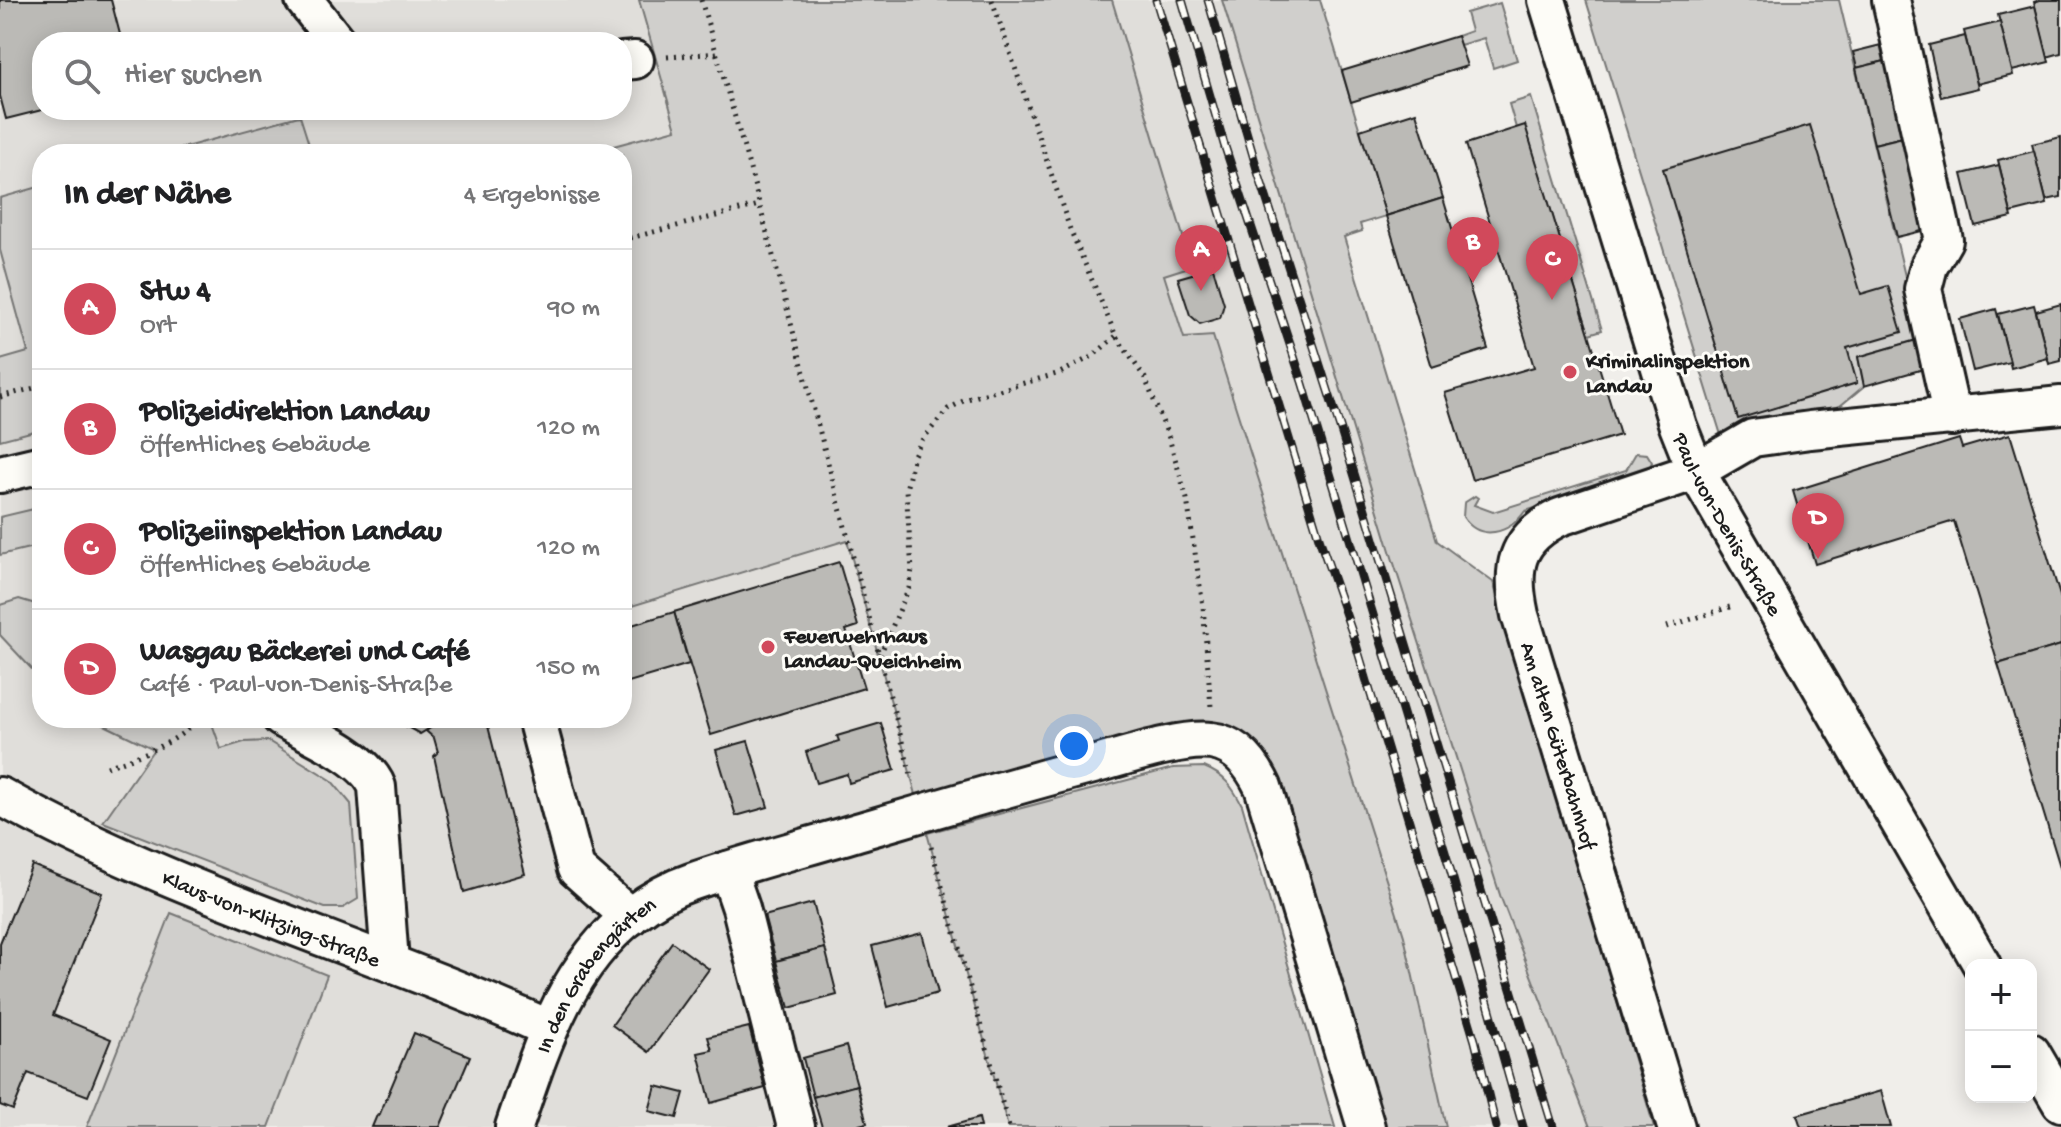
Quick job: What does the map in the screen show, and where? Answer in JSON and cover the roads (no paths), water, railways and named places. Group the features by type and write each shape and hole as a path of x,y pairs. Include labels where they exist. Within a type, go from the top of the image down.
{"street":[{"path":"304,0 329,32"},
{"name":"Paul-von-Denis-Straße","path":"1547,0 1678,426 1696,471 1979,959"},
{"path":"1891,0 1944,240 1929,266 1923,289 1952,417"},
{"name":"Am alten Güterbahnhof","path":"1676,1127 1520,615 1514,574 1525,543 1546,524 1696,471 1753,438 2061,405"},
{"path":"0,474 32,466"},
{"path":"299,728 360,763 374,779 390,962"},
{"path":"539,728 576,869 630,917"},
{"name":"In den Grabengärten","path":"514,1127 548,1028 581,968 630,917 654,898 728,870 921,813 1133,755 1198,741 1213,741 1223,744 1249,762 1263,787 1366,1127"},
{"name":"Klaus-von-Klitzing-Straße","path":"0,796 87,842 475,995 548,1028"},
{"path":"728,870 741,908 796,1127"},
{"path":"2037,1062 2061,1103"}],"railway":[{"path":"1156,0 1320,541 1354,638 1475,1041 1496,1127"},
{"path":"1182,0 1451,872 1523,1127"},
{"path":"1208,0 1257,169 1342,434 1553,1127"}],"place":[{"name":"Polizeidirektion Landau","path":"1473,283"},
{"name":"Stw 4","path":"1201,291"},
{"name":"Polizeiinspektion Landau","path":"1552,300"},
{"name":"Kriminalinspektion Landau","path":"1570,372"},
{"name":"Wasgau Bäckerei und Café","path":"1818,559"},
{"name":"Feuerwehrhaus Landau-Queichheim","path":"768,647"}]}
